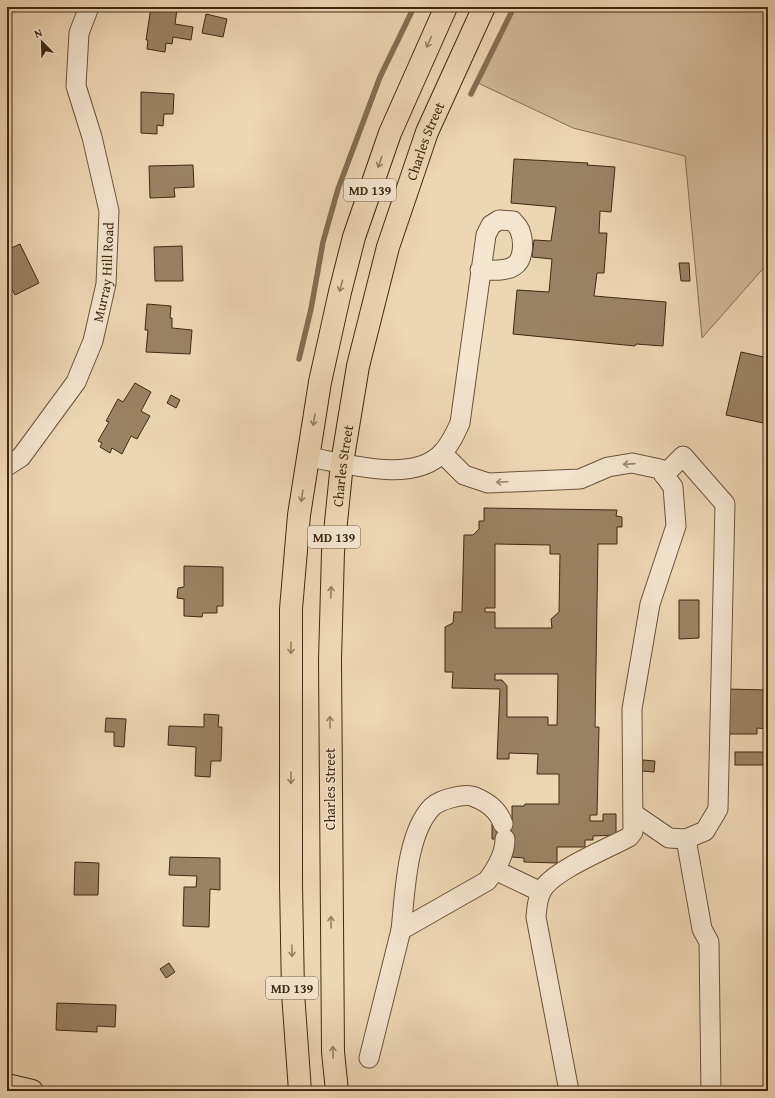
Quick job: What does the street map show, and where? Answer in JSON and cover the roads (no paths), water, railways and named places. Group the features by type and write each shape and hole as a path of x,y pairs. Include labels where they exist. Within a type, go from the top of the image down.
{"main road":[{"name":"MD 139","path":"300,1091 292,992 291,617 294,556 320,382 354,237 390,133 446,7"},
{"name":"Charles Street","path":"337,1091 333,1052 330,660 333,552 342,463 358,366 376,288 396,220 427,132 455,67 484,7"},
{"path":"7,1085 32,1091"}],"street":[{"name":"Murray Hill Road","path":"7,466 21,457 76,382 93,341 106,284 109,211 92,137 76,86 79,32 89,7"},
{"path":"308,457 397,470 415,467 429,462 442,453 453,439 460,423 480,270"},
{"path":"442,453 464,475 488,483 580,479 608,467 632,463 660,469 673,487 676,526 650,604 632,709 634,832 629,837 558,875 546,884 541,892 537,905 536,917 569,1091"},
{"path":"634,814 669,838 686,839 705,831 718,809 725,504 683,456 664,475"},
{"path":"369,1058 402,930 409,866 417,832 432,807 440,801 455,796 468,795 481,799 491,806 504,832 500,858 495,870 487,881 402,930"},
{"path":"686,839 702,929 709,942 711,1091"},
{"path":"495,870 541,892"}],"waterway":[{"path":"299,359 311,309 323,242 338,189 380,77 414,7"},
{"path":"471,94 514,7"}]}
